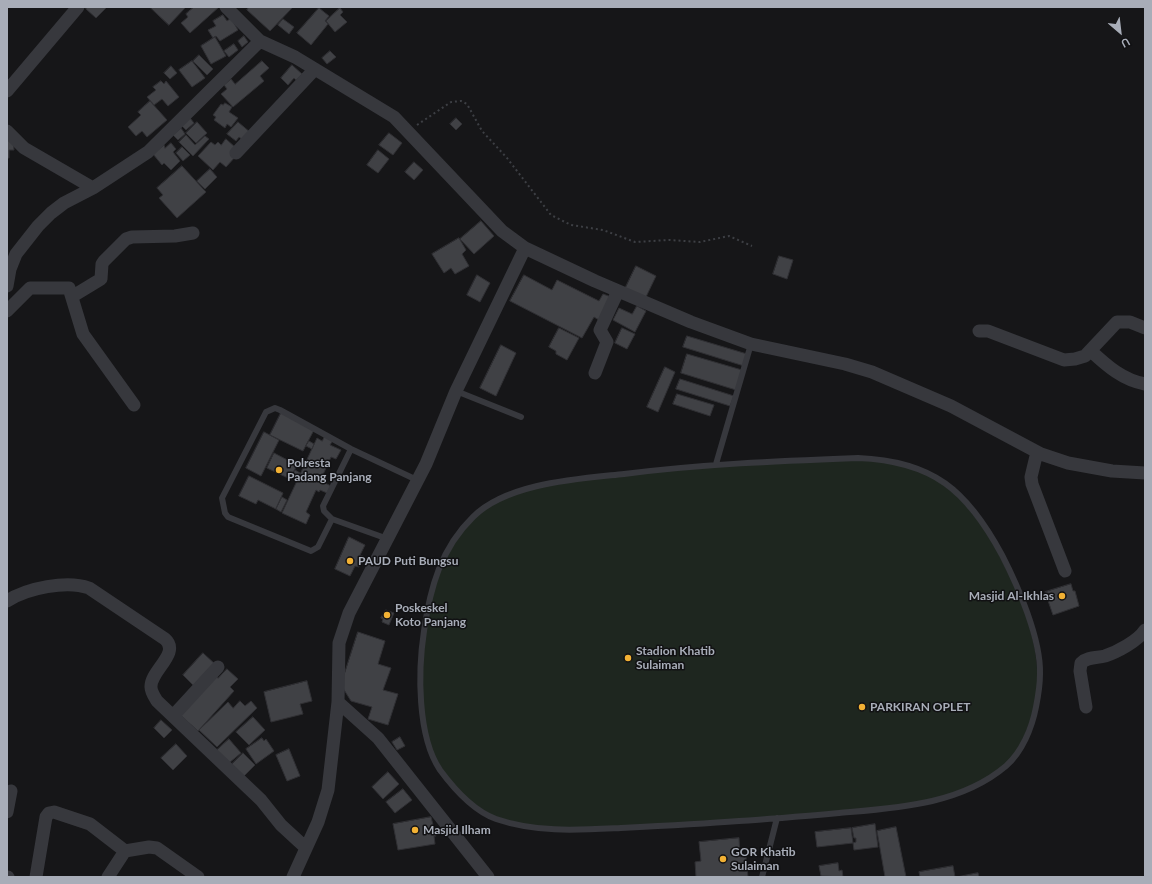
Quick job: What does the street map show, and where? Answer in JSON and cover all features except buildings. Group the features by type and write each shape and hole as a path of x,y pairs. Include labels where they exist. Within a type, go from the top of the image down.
{"street":[{"path":"7,91 78,7"},
{"path":"226,7 260,41 296,57 394,116 502,231 525,248 618,291 691,322 750,344 845,364 872,372 951,406 1037,452 1068,463 1112,470 1145,473"},
{"path":"7,286 10,269 16,254 38,226 64,203 93,188 148,152 260,41"},
{"path":"236,153 315,69"},
{"path":"7,131 24,148 93,188"},
{"path":"73,296 101,279 102,264 126,239 193,233"},
{"path":"295,876 318,822 328,790 338,702 339,643 349,613 426,464 456,391 525,248"},
{"path":"7,311 30,288 45,290 68,287 73,296 77,319 83,334 134,405"},
{"path":"595,373 607,342 600,330 618,291"},
{"path":"979,331 988,331 1064,360 1085,356 1117,322 1130,322 1145,328"},
{"path":"1091,351 1125,378 1145,384"},
{"path":"1037,452 1032,470 1032,484 1065,571"},
{"path":"7,601 30,591 79,584 89,588 165,639 170,645 170,653 153,678 151,687 157,701 261,800 281,825 306,848"},
{"path":"1086,706 1080,671 1081,663 1087,659 1113,652 1142,635 1145,630"},
{"path":"173,716 218,667"},
{"path":"338,702 378,738 488,877"},
{"path":"7,812 11,791"},
{"path":"36,877 46,818 52,812 90,824 125,851"},
{"path":"108,877 125,851 154,846 198,877"}],"lane":[{"path":"716,464 750,344"},
{"path":"456,391 521,417"},
{"path":"332,519 318,547 312,551 228,517 225,513 222,498 262,417 271,410 275,408 280,410 352,449 417,480"},
{"path":"352,449 323,506 327,516 332,519 388,539"},
{"path":"875,459 903,463 941,479 962,497 972,508 995,542 1016,584 1033,631 1039,658 1040,675 1038,697 1029,730 1015,757 1006,766 982,783 945,797 919,804 777,818 680,826 568,831 535,828 500,820 485,814 473,806 455,788 440,769 429,746 424,718 420,676 429,598 433,584 448,548 474,516 496,501 535,487 560,482 716,464 875,459"},
{"path":"762,877 777,818"}],"path":[{"path":"408,131 451,102 461,102 467,104 482,131 507,158 551,215 558,219 571,225 603,230 635,242 669,240 700,242 729,236 752,246"}],"shaded area":[{"path":"858,460 885,461 900,464 918,470 935,479 962,502 974,516 995,547 1004,564 1028,622 1037,663 1037,683 1035,704 1027,730 1016,752 1003,766 986,779 946,796 903,805 746,819 590,828 543,827 512,822 497,817 473,804 446,776 434,755 428,738 422,682 424,646 432,600 441,569 455,541 475,517 490,506 507,497 546,486 567,482 716,465"}],"place":[{"name":"Polresta Padang Panjang","path":"279,470"},
{"name":"PAUD Puti Bungsu","path":"350,561"},
{"name":"Masjid Al-Ikhlas","path":"1062,596"},
{"name":"Poskeskel Koto Panjang","path":"387,615"},
{"name":"Stadion Khatib Sulaiman","path":"628,658"},
{"name":"PARKIRAN OPLET","path":"862,707"},
{"name":"Masjid Ilham","path":"415,830"},
{"name":"GOR Khatib Sulaiman","path":"723,859"}]}
